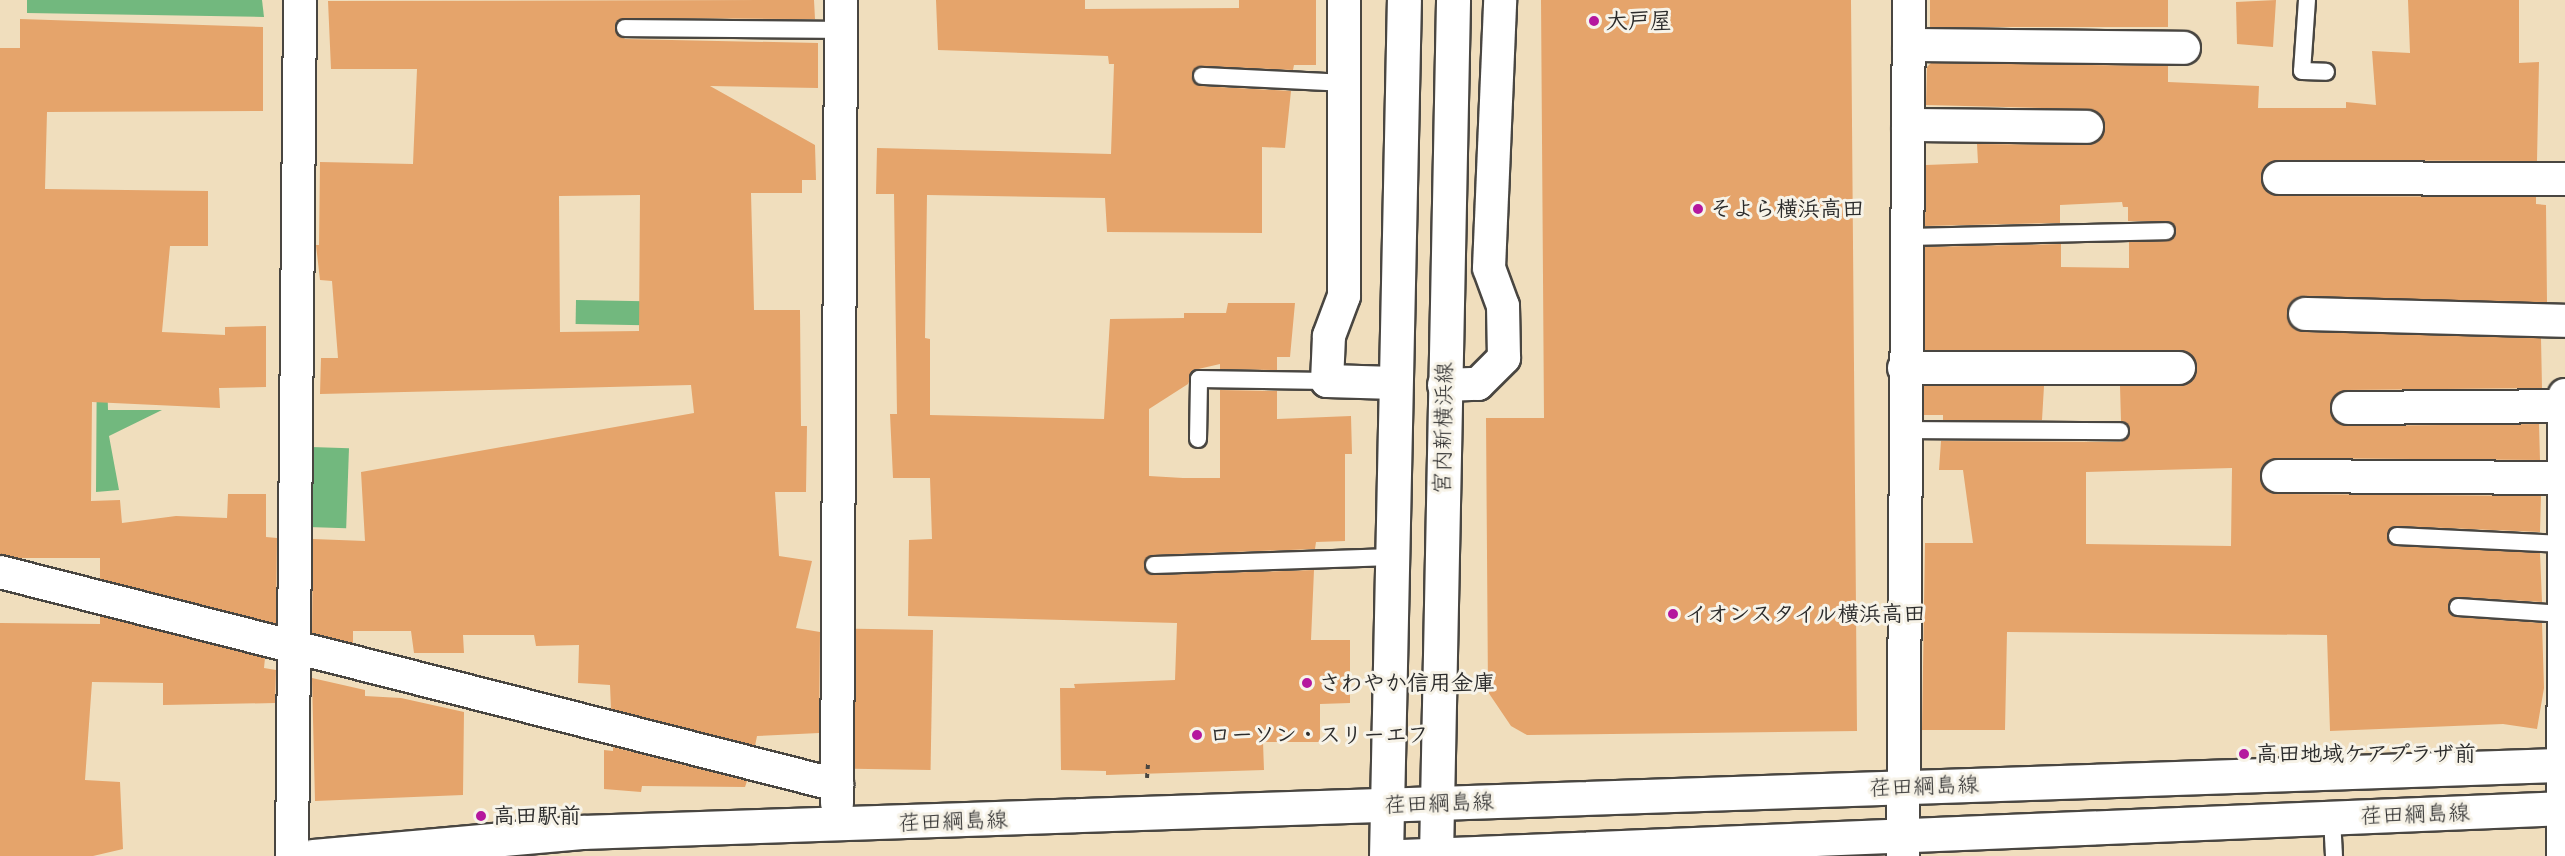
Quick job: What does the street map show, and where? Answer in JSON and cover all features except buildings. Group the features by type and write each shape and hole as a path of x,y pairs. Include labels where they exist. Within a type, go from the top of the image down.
{"main road":[{"path":"1386,856 1404,0"},
{"name":"宮内新横浜線","path":"1436,855 1435,803 1453,0"},
{"name":"荏田綱島線","path":"313,856 582,832 2564,765"},
{"name":"荏田綱島線","path":"1402,856 1903,846 2332,818 2565,808"}],"street":[{"path":"292,856 296,647 300,0"},
{"path":"1344,0 1344,296 1329,336 1327,381 1395,382"},
{"path":"1444,385 1478,384 1504,358 1503,306 1489,268 1500,0"},
{"path":"1903,846 1904,368 1908,0"},
{"path":"837,825 841,15"},
{"path":"1909,45 2184,48"},
{"path":"1908,125 2087,127"},
{"path":"2279,178 2565,179"},
{"path":"2305,314 2565,321"},
{"path":"1904,368 2180,368"},
{"path":"2563,856 2565,395"},
{"path":"2348,408 2565,406"},
{"path":"2278,476 2564,478"},
{"path":"0,572 837,785"}],"lane":[{"path":"2307,0 2302,71 2326,72"},
{"path":"625,28 841,15"},
{"path":"1202,76 1344,83"},
{"path":"1905,237 2166,231"},
{"path":"1198,439 1199,379 1327,381"},
{"path":"1905,430 2120,431"},
{"path":"2397,536 2563,544"},
{"path":"1154,565 1392,557"},
{"path":"2458,608 2563,614"},
{"path":"2332,818 2334,856"}],"green space":[{"path":"27,0 262,0 264,17 27,13"},
{"path":"576,300 742,303 742,327 576,324"},
{"path":"97,340 106,341 108,410 162,410 109,436 119,490 96,492"},
{"path":"311,447 349,448 346,528 308,527"}],"place":[{"name":"大戸屋","path":"1594,21"},
{"name":"そよら横浜高田","path":"1698,209"},
{"name":"イオンスタイル横浜高田","path":"1673,614"},
{"name":"さわやか信用金庫","path":"1307,683"},
{"name":"ローソン・スリーエフ","path":"1197,735"},
{"name":"高田地域ケアプラザ前","path":"2244,754"},
{"name":"高田駅前","path":"481,816"}]}
